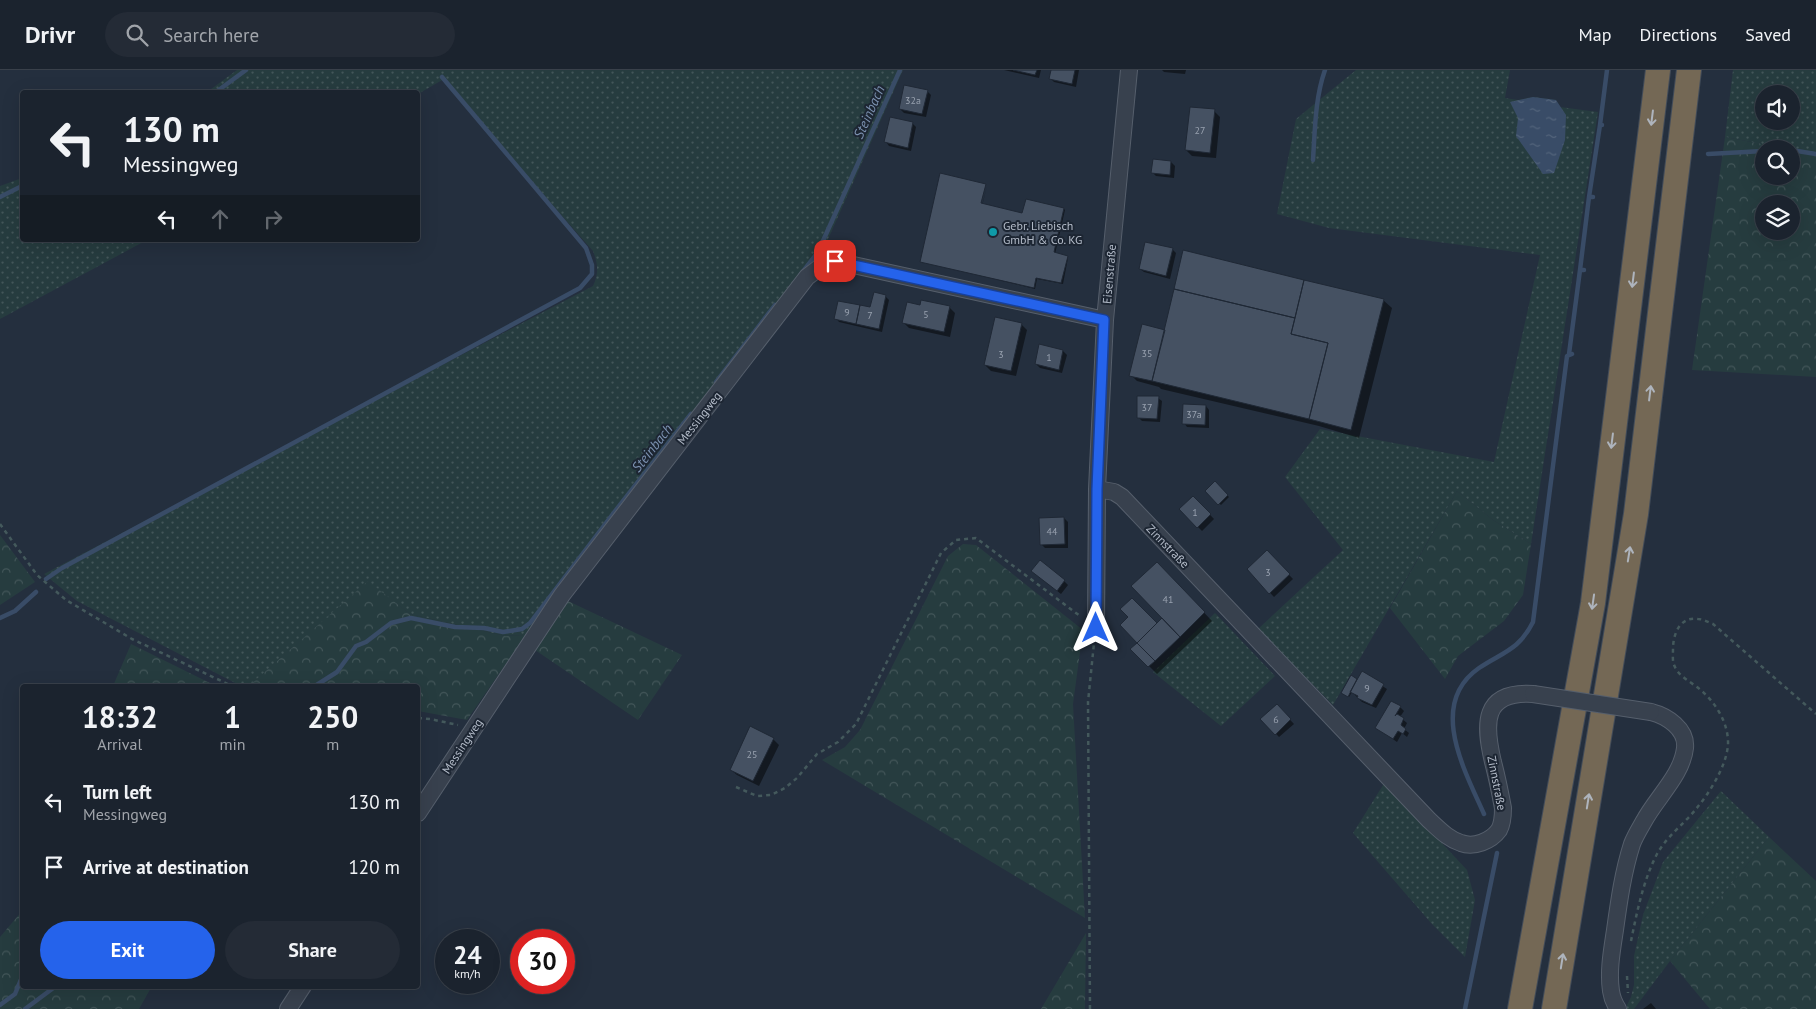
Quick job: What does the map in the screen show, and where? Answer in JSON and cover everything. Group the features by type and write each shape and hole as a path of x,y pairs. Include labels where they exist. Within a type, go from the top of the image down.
{"highway":[{"path":"1520,1009 1593,602 1658,70"},
{"path":"1554,1009 1636,514 1689,70"}],"street":[{"name":"Eisenstraße","path":"1096,628 1097,489 1104,320 1129,70"},
{"name":"Messingweg","path":"420,811 562,595 808,277 823,265 835,261 1104,320"},
{"name":"Zinnstraße","path":"1097,489 1114,492 1122,497 1430,820 1451,839 1463,845 1477,844 1491,838 1500,829 1504,818 1489,743 1487,722 1489,714 1508,695 1518,693 1532,694 1651,712 1667,718 1676,725 1682,735 1685,746 1680,766 1645,818 1633,842 1619,896 1611,958 1611,990 1618,1009"},
{"path":"288,1009 302,989"}],"path":[{"path":"0,524 37,575 66,600 132,639 228,684"},
{"path":"736,787 757,796 771,795 785,788 798,778 817,754 838,742 856,724 941,553 956,540 976,538 1096,628 1088,702 1090,1009"},
{"path":"1726,634 1816,714"},
{"path":"420,718 474,728"}],"green space":[{"path":"237,70 903,70 821,255 569,575 526,635 505,636 410,614 368,582 251,684 237,684 77,601 44,574 593,286 597,268 593,251 452,91 444,79 420,93 420,90 210,90"},
{"path":"1356,70 1510,70 1505,98 1518,100 1533,97 1556,100 1560,107 1598,112 1531,544 1493,520 1457,491 1333,705 1258,629 1343,550 1285,477 1320,429 1494,462 1540,255 1329,228 1277,214 1296,119"},
{"path":"1733,70 1816,70 1816,154 1800,151 1800,140 1755,140 1755,143 1725,137"},
{"path":"1725,137 1755,143 1755,185 1800,185 1800,151 1816,154 1816,377 1692,370"},
{"path":"20,179 20,242 143,242 0,319 0,186"},
{"path":"1457,491 1493,520 1531,544 1523,595 1504,621 1458,656 1445,679 1390,608"},
{"path":"0,535 35,582 0,605"},
{"path":"963,544 976,545 1083,630 1073,704 1085,918 822,760 845,747 860,730 948,556"},
{"path":"368,581 410,614 505,636 526,635 467,720 420,711 420,684 251,684"},
{"path":"568,601 682,655 638,720 535,650"},
{"path":"1215,613 1275,676 1221,726 1153,672"},
{"path":"131,644 212,684 114,684"},
{"path":"1385,782 1467,870 1475,900 1465,957 1431,923 1353,833"},
{"path":"1721,791 1769,837 1634,1009 1627,1009 1634,985 1634,956 1643,915 1663,862"},
{"path":"1769,837 1816,881 1816,1009 1710,1009 1670,961"},
{"path":"20,913 20,989 150,989 139,1009 0,1009 0,937"},
{"path":"1086,933 1085,1009 1041,1009"}],"water":[{"path":"1533,97 1556,100 1566,115 1565,140 1554,173 1543,174 1516,136 1518,118 1510,102"}],"building":[{"path":"1013,70 1037,70 1035,75"},
{"path":"1051,70 1075,70 1072,84 1049,79"},
{"path":"904,85 928,90 922,114 899,109"},
{"path":"1190,107 1215,109 1210,153 1185,150"},
{"path":"890,117 913,122 908,148 884,142"},
{"path":"1153,159 1171,161 1170,175 1151,173"},
{"name":"Gebr. Liebisch GmbH & Co. KG","path":"940,173 986,184 981,203 1022,213 1026,199 1064,208 1054,252 1068,256 1061,283 1036,278 1034,288 920,262"},
{"path":"1145,242 1173,248 1166,276 1139,269"},
{"path":"1183,250 1304,280 1295,318 1174,289"},
{"path":"1304,280 1384,299 1351,430 1309,419 1328,343 1291,334"},
{"path":"1174,289 1295,318 1291,334 1328,343 1309,419 1152,381"},
{"path":"874,292 886,295 879,329 856,324 860,305 870,307"},
{"path":"921,300 950,306 944,332 902,323 907,302 920,305"},
{"path":"838,301 860,305 856,324 834,319"},
{"path":"995,317 1022,323 1011,371 984,365"},
{"path":"1142,324 1165,330 1152,381 1129,376"},
{"path":"1039,344 1063,350 1059,370 1035,364"},
{"path":"1137,396 1159,396 1157,419 1137,418"},
{"path":"1183,404 1206,405 1205,425 1182,424"},
{"path":"1215,481 1228,495 1218,505 1205,491"},
{"path":"1193,496 1211,514 1197,528 1179,509"},
{"path":"1064,517 1065,544 1040,545 1039,518"},
{"path":"1267,550 1290,574 1269,594 1247,569"},
{"path":"1040,560 1065,580 1057,591 1031,571"},
{"path":"1157,562 1205,612 1180,637 1131,586"},
{"path":"1132,598 1157,623 1137,643 1120,625 1128,617 1120,609"},
{"path":"1162,618 1180,637 1155,661 1137,643"},
{"path":"1137,643 1155,661 1148,667 1130,649"},
{"path":"1362,671 1384,684 1372,705 1357,698 1358,696 1350,692"},
{"path":"1351,675 1357,679 1348,697 1341,693"},
{"path":"1391,701 1401,706 1395,716 1397,714 1404,718 1401,725 1406,729 1403,734 1398,731 1393,739 1375,728"},
{"path":"1277,704 1291,719 1275,735 1260,719"},
{"path":"750,726 774,738 753,781 730,770"}],"waterway":[{"path":"219,90 246,70"},
{"name":"Steinbach","path":"801,274 818,252 900,70"},
{"path":"1313,160 1317,103 1325,70"},
{"path":"1600,125 1607,70"},
{"path":"46,579 62,568 580,288 592,274 592,265 586,248 442,77"},
{"path":"1589,197 1600,125 1602,125"},
{"path":"1708,154 1755,151"},
{"path":"1800,151 1816,154"},
{"path":"0,197 20,187"},
{"path":"1580,270 1589,197 1593,197"},
{"path":"1569,354 1580,270 1584,270"},
{"name":"Steinbach","path":"716,382 775,305"},
{"path":"1484,814 1460,758 1453,719 1455,700 1464,683 1479,668 1516,645 1533,622 1567,356 1572,354"},
{"name":"Steinbach","path":"318,684 337,672 356,646 366,642 391,623 411,618 455,627 484,628 503,632 522,629 530,623 691,414"},
{"path":"0,618 15,611 36,592"},
{"path":"1465,1009 1497,853"},
{"path":"0,1005 15,994 20,982"},
{"name":"Steinbach","path":"25,1009 52,989"}],"place":[{"name":"Gebr. Liebisch GmbH & Co. KG","path":"993,232"}],"route":[{"path":"835,261 1104,320 1097,489 1096,628"}]}
